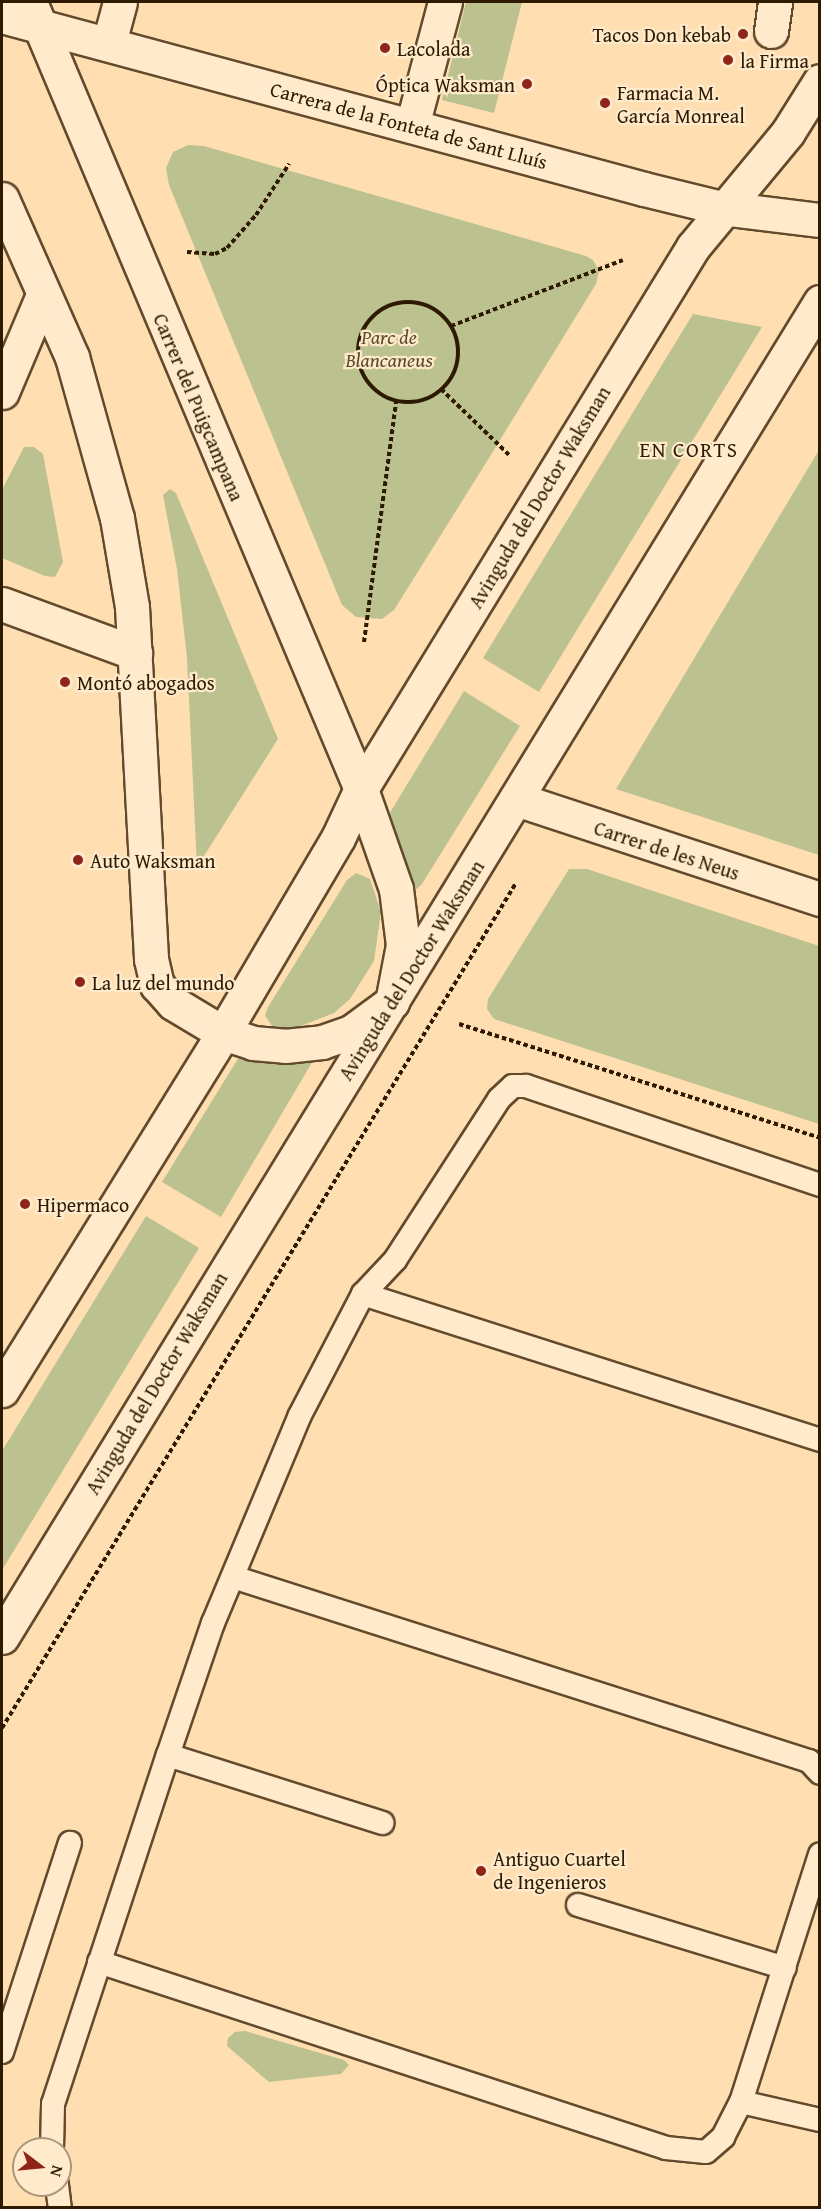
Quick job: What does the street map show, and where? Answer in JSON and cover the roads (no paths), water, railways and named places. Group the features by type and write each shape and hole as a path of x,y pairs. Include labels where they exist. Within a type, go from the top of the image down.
{"street":[{"path":"109,43 120,2"},
{"path":"412,126 445,2"},
{"name":"Carrera de la Fonteta de Sant Lluís","path":"2,16 35,13 109,43 722,208 819,220"},
{"name":"Carrer del Puigcampana","path":"35,13 361,789 402,916 400,972 392,1002"},
{"name":"Avinguda del Doctor Waksman","path":"2,1390 223,1033 338,838 361,789 693,247 722,208 788,132 819,81"},
{"path":"2,199 72,357 106,471 132,607 151,959 157,985 173,1004 223,1033 253,1043 322,1042 351,1032 392,1002"},
{"path":"2,392 44,295"},
{"name":"Avinguda del Doctor Waksman","path":"2,1637 819,302"},
{"path":"2,604 135,653"},
{"name":"Carrer de les Neus","path":"516,799 819,899"}],"lane":[{"path":"52,2137 53,2104 213,1623 299,1417 363,1294 395,1260 499,1099 513,1086 526,1086 819,1185"},
{"path":"363,1294 819,1440"},
{"path":"234,1577 809,1761 819,1773"},
{"path":"168,1755 383,1823"},
{"path":"2,2052 70,1843"},
{"path":"99,1962 666,2148 706,2152 727,2130 741,2102 819,1854"},
{"path":"578,1905 785,1968"},
{"path":"741,2102 819,2120"}],"place":[{"name":"Tacos Don kebab","path":"743,34"},
{"name":"Lacolada","path":"385,48"},
{"name":"la Firma","path":"728,60"},
{"name":"Óptica Waksman","path":"527,84"},
{"name":"Farmacia M. García Monreal","path":"605,103"},
{"name":"Montó abogados","path":"65,682"},
{"name":"Auto Waksman","path":"78,860"},
{"name":"La luz del mundo","path":"80,982"},
{"name":"Hipermaco","path":"25,1204"},
{"name":"Antiguo Cuartel de Ingenieros","path":"481,1871"}],"district":[{"name":"EN CORTS","path":"689,450"}],"park label":[{"name":"Parc de Blancaneus","path":"389,348"}]}
